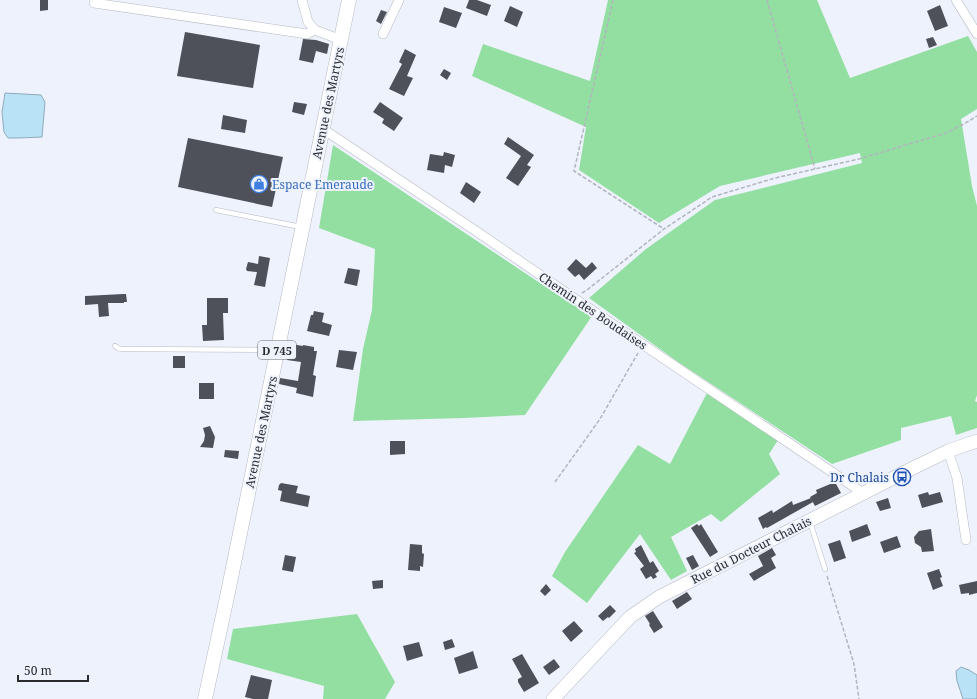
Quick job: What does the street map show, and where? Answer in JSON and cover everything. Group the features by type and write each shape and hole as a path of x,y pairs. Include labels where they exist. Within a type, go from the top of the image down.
{"main road":[{"name":"Avenue des Martyrs","path":"205,699 349,0"},
{"name":"Rue du Docteur Chalais","path":"553,699 630,617 658,597 911,469 977,441"}],"street":[{"path":"302,0 308,22 315,30 341,40"},
{"path":"384,34 399,0"},
{"path":"956,0 977,34"},
{"path":"94,3 306,34 315,30"},
{"name":"Chemin des Boudaises","path":"322,130 476,231 863,493"},
{"path":"948,452 957,478 966,540"}],"lane":[{"path":"216,210 302,228"},
{"path":"115,346 121,349 277,350"},
{"path":"809,520 825,569"}],"path":[{"path":"613,0 574,171 664,229"},
{"path":"767,0 815,169"},
{"path":"572,297 587,290 664,229 712,197 776,178 859,159 946,133 962,126 977,116"},
{"path":"554,482 600,419 644,345"},
{"path":"825,569 854,664 859,699"}],"green space":[{"path":"608,0 817,0 850,78 968,36 977,52 977,109 961,119 972,186 977,206 977,395 975,401 977,402 977,428 956,435 951,416 901,428 901,440 832,464 678,362 589,298 646,249 715,200 862,163 860,153 720,186 659,223 579,170 586,127 472,76 483,44 590,81"},
{"path":"333,145 567,301 592,316 525,415 353,421 363,349 372,310 375,249 319,228"},
{"path":"707,393 778,440 769,454 780,474 721,522 711,514 671,537 687,571 671,580 640,534 587,603 552,576 565,552 638,445 670,464"},
{"path":"357,614 395,682 385,699 323,699 324,686 227,659 233,629"}],"water":[{"path":"5,93 41,95 45,102 42,137 8,138 4,132 2,112"},
{"path":"961,667 977,675 977,699 963,699 957,681 956,671"}],"building":[{"path":"40,0 48,0 48,10 40,11"},
{"path":"469,0 477,0 491,5 487,16 466,8"},
{"path":"940,5 948,26 935,31 927,11"},
{"path":"510,6 523,12 517,27 504,21"},
{"path":"444,7 462,13 456,28 439,22"},
{"path":"381,10 387,12 381,24 376,21"},
{"path":"185,32 260,45 253,88 177,76"},
{"path":"933,37 937,45 929,48 926,39"},
{"path":"303,39 316,40 329,44 327,54 316,51 313,63 299,60"},
{"path":"405,49 416,55 407,76 413,78 404,96 389,89 402,64 399,62"},
{"path":"444,69 451,73 447,80 440,75"},
{"path":"294,102 307,104 304,115 292,112"},
{"path":"380,102 403,118 394,131 382,123 384,119 373,112"},
{"path":"223,115 247,120 245,133 221,129"},
{"path":"508,137 534,155 527,165 531,167 518,186 506,178 521,156 504,144"},
{"path":"188,138 283,157 272,207 178,187"},
{"path":"444,152 455,155 452,167 445,165 444,173 427,170 430,154 443,156"},
{"path":"466,182 481,192 474,203 460,193"},
{"path":"259,256 270,258 265,287 254,285 257,272 247,271 246,269 248,262 258,264"},
{"path":"576,259 586,268 592,262 597,268 584,280 579,274 575,277 567,269"},
{"path":"348,268 360,270 357,286 344,283"},
{"path":"126,294 127,302 108,303 109,316 99,317 98,304 85,305 85,296"},
{"path":"207,298 228,298 228,313 223,313 224,340 203,341 202,325 207,325"},
{"path":"314,311 324,313 322,322 332,325 329,336 307,331 311,315 313,315"},
{"path":"291,344 314,347 314,351 317,351 313,375 316,376 313,397 296,393 297,388 279,384 280,378 298,381 301,362 287,360"},
{"path":"339,350 357,352 353,370 336,367"},
{"path":"173,356 185,356 185,368 173,368"},
{"path":"199,383 214,383 214,399 199,399"},
{"path":"210,426 215,437 213,448 200,447 204,441 205,435 203,428"},
{"path":"390,441 405,441 405,454 390,455"},
{"path":"225,450 239,451 238,459 224,457"},
{"path":"835,482 841,493 815,506 810,497 817,493 816,490"},
{"path":"281,483 298,486 296,493 310,496 308,507 280,501 282,491 278,490"},
{"path":"928,492 929,495 940,492 943,502 922,508 918,495"},
{"path":"811,498 813,502 763,529 758,518 772,510 773,513 792,501 793,505"},
{"path":"888,498 891,508 880,511 876,502"},
{"path":"697,524 699,526 701,524 718,552 710,557 691,528"},
{"path":"867,524 871,535 852,542 849,531"},
{"path":"931,529 934,551 922,552 921,547 915,543 914,537 919,531"},
{"path":"897,536 901,547 884,553 880,542"},
{"path":"840,540 846,558 834,562 828,544"},
{"path":"410,544 422,545 422,553 424,554 423,567 420,566 420,571 408,570"},
{"path":"641,545 650,563 653,561 659,571 655,574 657,577 653,579 651,576 646,579 640,569 644,566 634,553 636,552 635,549"},
{"path":"772,548 776,555 771,558 776,568 754,581 749,574 763,566 758,556"},
{"path":"285,555 296,557 293,572 282,570"},
{"path":"693,555 699,566 692,570 686,558"},
{"path":"939,569 943,586 933,590 927,573"},
{"path":"383,580 383,588 373,589 372,581"},
{"path":"977,581 977,593 969,595 969,593 961,594 959,585"},
{"path":"546,584 551,590 545,596 540,591"},
{"path":"687,592 692,599 677,609 672,601"},
{"path":"610,605 616,611 609,618 608,617 603,621 598,616"},
{"path":"653,611 663,627 654,633 645,616"},
{"path":"574,621 583,631 571,642 562,631"},
{"path":"452,639 455,647 445,650 443,642"},
{"path":"419,642 423,656 407,661 403,646"},
{"path":"473,651 478,668 459,674 454,658"},
{"path":"522,654 539,683 524,692 518,682 518,679 522,677 512,659"},
{"path":"554,659 560,667 549,675 543,667"},
{"path":"251,675 272,680 268,699 253,699 245,697"}],"place":[{"name":"Espace Emeraude","path":"259,184"},
{"name":"Dr Chalais","path":"902,477"}]}
